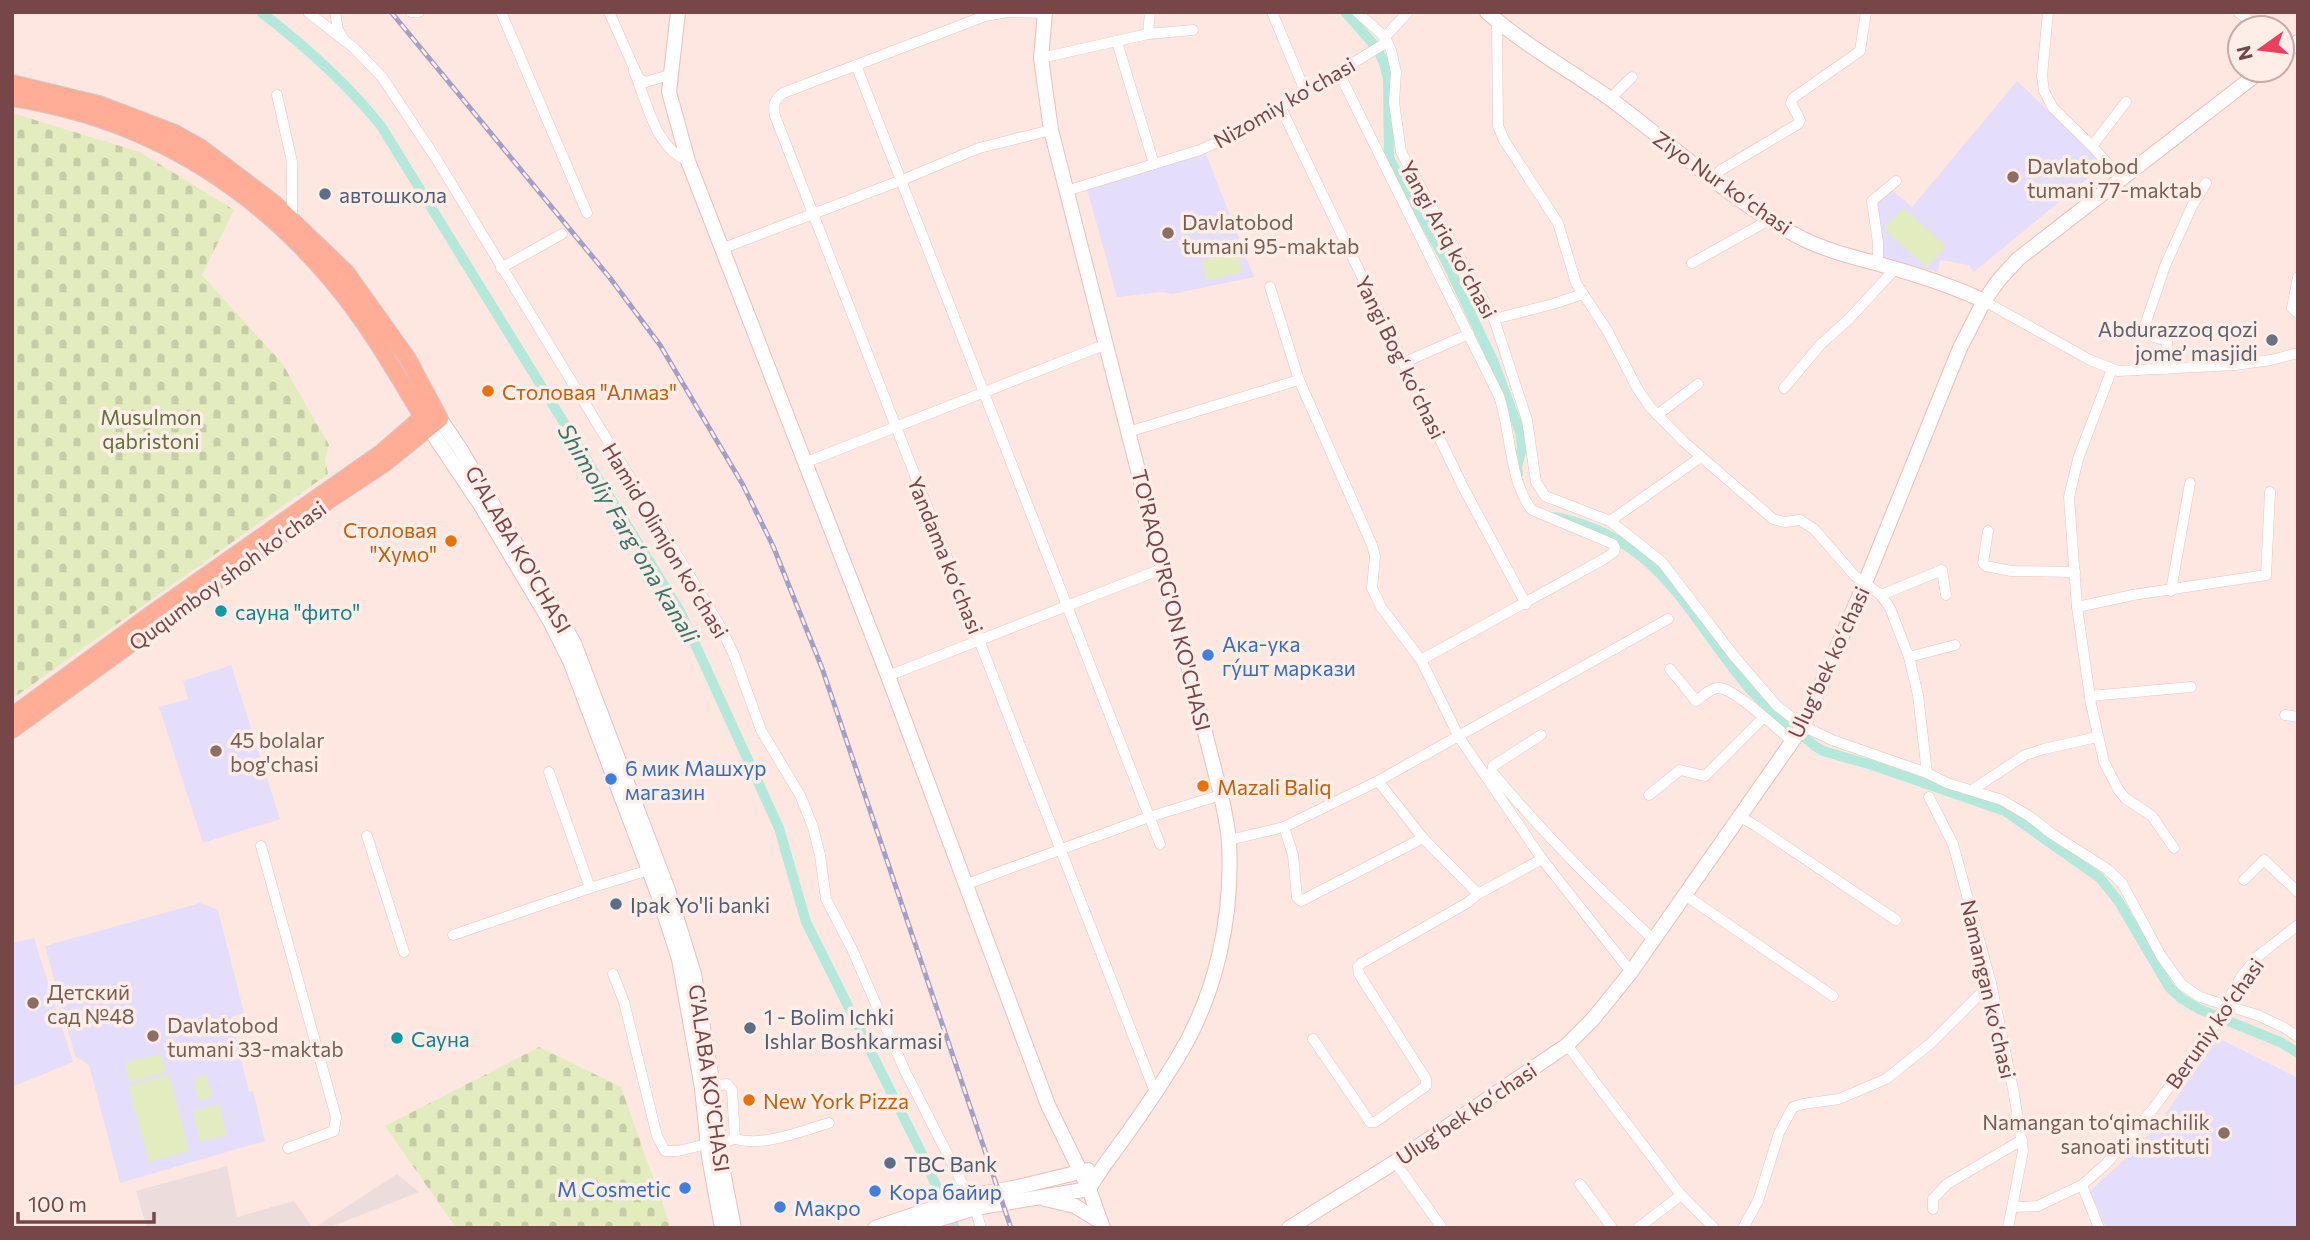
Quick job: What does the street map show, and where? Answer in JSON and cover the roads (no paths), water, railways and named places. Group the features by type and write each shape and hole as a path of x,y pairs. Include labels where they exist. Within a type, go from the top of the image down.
{"main road":[{"name":"G'ALABA KO'CHASI","path":"12,83 99,104 175,133 232,170 292,220 346,272 408,359 431,418"},
{"name":"G'ALABA KO'CHASI","path":"12,98 60,108 139,134 190,158 226,183 299,245 332,281 431,418"},
{"name":"Ququmboy shoh koʻchasi","path":"12,716 147,617 431,418"},
{"name":"Ququmboy shoh koʻchasi","path":"12,730 331,499 384,464 431,418"}],"street":[{"name":"Hamid Olimjon koʻchasi","path":"308,12 321,16 382,77 437,160 719,624 734,655 761,730 800,795 813,827 826,899 852,949 905,1071 972,1202 981,1228"},
{"path":"335,12 338,30 344,40"},
{"path":"411,12 419,12"},
{"path":"501,12 587,213"},
{"path":"610,12 663,142 677,157 688,161"},
{"name":"Yandama koʻchasi","path":"1045,13 1008,12 985,16 783,93 776,98 773,106 1155,1092"},
{"path":"1147,34 1150,12"},
{"path":"1272,12 1306,91"},
{"path":"1357,12 1385,41"},
{"name":"Nizomiy koʻchasi","path":"1066,191 1200,150 1244,130 1372,51 1385,41 1408,12"},
{"path":"1712,179 1721,170 1798,124 1800,120 1791,103 1793,98 1860,51 1866,12"},
{"path":"2048,12 2042,76 2044,91 2053,108 2122,180"},
{"path":"679,13 668,92 688,161 888,676 1048,1105 1082,1173 1102,1225"},
{"name":"TO'RAQO'RG'ON KO'CHASI","path":"1045,13 1041,58 1051,130 1221,795 1229,840 1227,905 1220,952 1209,991 1179,1055 1118,1147 1102,1165 1089,1189"},
{"path":"1492,17 1498,126 1504,140 1558,223 1572,272 1607,330 1637,388 1657,415 1773,519 1785,522 1800,520 1814,529 1847,569 1881,595 1909,657 1918,695 1927,772"},
{"name":"Ziyo Nur koʻchasi","path":"1492,17 1610,99 1712,179 1802,238 1840,255 1961,290 1984,301"},
{"path":"1041,58 1147,34 1193,30"},
{"name":"Yangi Ariq koʻchasi","path":"1385,41 1391,50 1396,72 1394,102 1401,152 1494,319 1527,420 1536,482 1545,496 1610,520 1662,562 1734,656 1777,706 1803,726 1832,740 1927,772 1933,778 2002,800 2106,869 2122,883 2161,956 2182,985 2200,997 2285,1028 2298,1037"},
{"path":"1117,42 1154,164"},
{"path":"856,65 1160,844"},
{"path":"634,71 639,79 646,82 669,75"},
{"path":"1338,71 1469,334 1507,418 1519,488 1524,499 1532,510 1613,544 1614,552 1604,559 1421,660"},
{"path":"1610,99 1632,77"},
{"name":"Ulugʻbek koʻchasi","path":"1289,1228 1395,1162 1567,1045 1593,1018 1631,972 1803,726 1866,583 1960,348 1984,301 2018,259 2244,84"},
{"path":"277,95 292,163 292,220"},
{"path":"2092,146 2126,102"},
{"name":"Yangi Bogʻ koʻchasi","path":"1281,108 1462,485 1526,604"},
{"path":"721,249 979,148 1051,130"},
{"path":"1878,264 1872,201 1896,181"},
{"path":"2166,369 2167,341 2143,331 2165,266 2193,204 2206,183"},
{"path":"1692,263 1771,219"},
{"path":"501,268 562,234"},
{"path":"1784,388 1821,344 1848,320 1895,269"},
{"path":"2298,277 2292,308 2298,313"},
{"path":"1270,288 1299,380 1348,485 1372,545 1375,556 1372,588 1381,607 1421,660 1458,737 1542,859 1631,972"},
{"path":"1494,319 1553,304 1583,293"},
{"path":"1984,301 2090,360 2112,369 2130,372 2235,365 2279,359 2298,353"},
{"path":"1405,362 1469,334"},
{"path":"804,463 1104,345"},
{"path":"2112,369 2078,459 2069,497 2077,607 2097,737 2104,762 2118,789 2152,816 2174,848"},
{"path":"1128,432 1299,380"},
{"path":"1657,415 1698,384"},
{"name":"G'ALABA KO'CHASI","path":"431,418 461,450 532,582 570,661 649,870 683,976 708,1087"},
{"path":"1610,520 1701,457"},
{"path":"2171,591 2190,483"},
{"path":"2077,607 2133,595 2266,575 2270,492"},
{"path":"1989,531 1983,563 1986,566 2040,573 2074,572"},
{"path":"888,676 1164,568"},
{"path":"1881,595 1942,570 1946,595"},
{"name":"G'ALABA KO'CHASI","path":"532,582 574,643 668,890 694,974 722,1228"},
{"path":"1229,840 1284,827 1378,781 1668,618"},
{"path":"1909,657 1955,645"},
{"path":"1670,669 1696,701 1713,689 1721,688 1764,717 1793,742"},
{"path":"2090,696 2191,687"},
{"path":"2285,715 2298,717"},
{"path":"1648,795 1679,770 1705,776 1764,717"},
{"path":"1541,735 1493,766 1492,772 1526,814 1654,940"},
{"path":"1972,790 2025,755 2097,737"},
{"path":"549,772 590,888"},
{"path":"1378,781 1423,838 1478,894"},
{"path":"967,884 1061,852 1149,817 1221,795"},
{"name":"Namangan koʻchasi","path":"1929,797 1953,844 1991,983 2022,1140 2022,1165 2008,1228"},
{"path":"1739,817 1896,920"},
{"path":"1284,827 1293,855 1297,897 1301,901 1423,838"},
{"path":"367,836 404,952"},
{"path":"261,846 336,1117 334,1131 288,1148"},
{"path":"1313,1039 1370,1122 1375,1122 1418,1094 1426,1086 1426,1079 1359,974 1358,967 1478,894 1542,859"},
{"path":"2244,880 2264,860 2298,892"},
{"path":"453,935 649,870"},
{"path":"1685,895 1833,996"},
{"name":"Beruniy koʻchasi","path":"2014,1207 2038,1206 2081,1185 2106,1164 2153,1109 2212,1029 2241,977 2258,956 2298,925"},
{"path":"613,974 624,1002 657,1136 665,1151 678,1151 735,1139 743,1142 764,1140 829,1123"},
{"path":"1743,1228 1758,1201 1779,1133 1793,1107 1839,1099 1886,1079 1931,1043 1991,983"},
{"path":"1567,1045 1681,1195 1714,1228"},
{"path":"708,1087 727,1084 731,1087 735,1139"},
{"path":"1933,1209 1933,1199 1947,1184 2022,1140"},
{"name":"G'ALABA KO'CHASI","path":"713,1144 734,1228"},
{"path":"1395,1162 1442,1228"},
{"name":"TO'RAQO'RG'ON KO'CHASI","path":"972,1202 1082,1173 1102,1165"},
{"path":"1580,1184 1612,1228"},
{"path":"2081,1185 2099,1228"},
{"path":"875,1228 972,1202 1037,1197 1089,1189"},
{"path":"1638,1228 1681,1195"},
{"path":"1037,1197 1074,1206 1102,1225"},
{"path":"911,1228 930,1215"}],"waterway":[{"name":"Shimoliy Fargʻona kanali","path":"261,12 324,65 354,94 381,126 680,611 779,828 806,922 921,1152 955,1228"},
{"path":"1345,12 1376,47 1384,63 1388,79 1389,158 1447,263 1494,363 1520,432 1522,447 1518,474"},
{"path":"1555,517 1590,527 1620,541 1644,559 1685,603 1759,699 1815,746 1823,751 2005,811 2100,878 2119,902 2169,987 2182,999 2199,1009 2280,1042 2298,1053"}],"railway":[{"path":"391,12 610,278 660,345 743,485 773,546 822,668 1011,1228"}],"place":[{"name":"Davlatobod tumani 77-maktab","path":"2013,177"},
{"name":"автошкола","path":"325,194"},
{"name":"Davlatobod tumani 95-maktab","path":"1168,233"},
{"name":"Abdurazzoq qozi jome’ masjidi","path":"2272,340"},
{"name":"Столовая \"Алмаз\"","path":"488,391"},
{"name":"Столовая \"Хумо\"","path":"451,541"},
{"name":"сауна \"фито\"","path":"221,611"},
{"name":"Ака-ука гу́шт маркази","path":"1208,655"},
{"name":"45 bolalar bog'chasi","path":"216,751"},
{"name":"6 мик Машхур магазин","path":"611,779"},
{"name":"Mazali Baliq","path":"1203,786"},
{"name":"Ipak Yo'li banki","path":"616,904"},
{"name":"Детский сад №48","path":"33,1003"},
{"name":"1 - Bolim Ichki Ishlar Boshkarmasi","path":"750,1028"},
{"name":"Davlatobod tumani 33-maktab","path":"153,1036"},
{"name":"Сауна","path":"397,1038"},
{"name":"New York Pizza","path":"749,1100"},
{"name":"Namangan to‘qimachilik sanoati instituti","path":"2224,1133"},
{"name":"TBC Bank","path":"890,1163"},
{"name":"M Cosmetic","path":"685,1188"},
{"name":"Кора байир","path":"875,1191"},
{"name":"Макро","path":"780,1207"}],"park label":[{"name":"Musulmon qabristoni","path":"151,428"}]}
